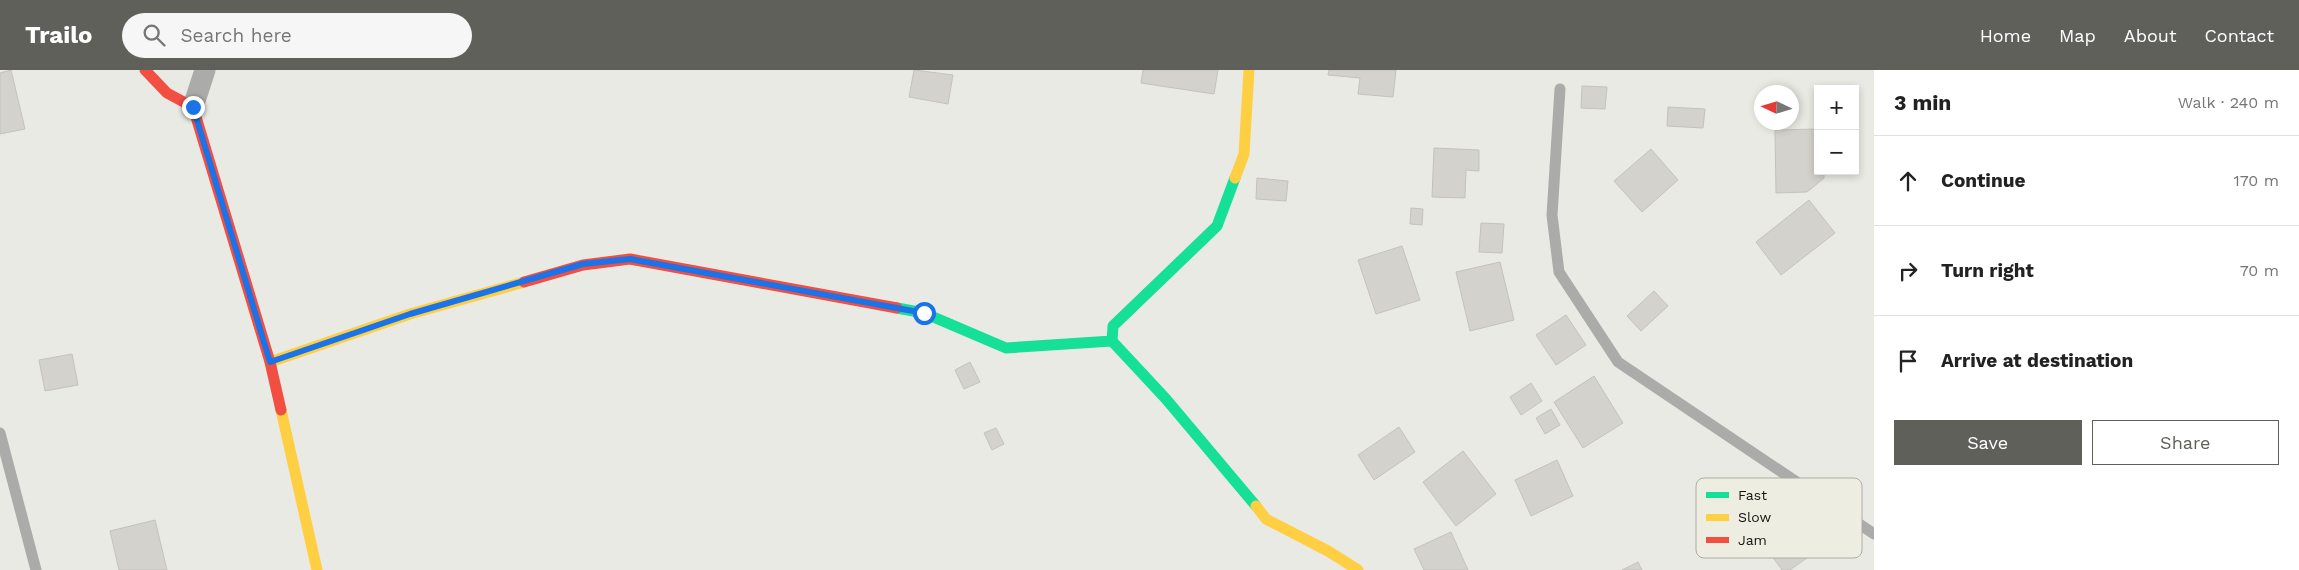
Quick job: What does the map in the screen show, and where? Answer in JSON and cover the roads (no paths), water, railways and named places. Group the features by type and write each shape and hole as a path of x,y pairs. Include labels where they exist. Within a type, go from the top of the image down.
{"street":[{"path":"146,70 167,93 193,107"},
{"path":"205,70 193,107 270,362 317,570"},
{"path":"1249,70 1244,154 1217,226 1113,326 1112,341 1166,399 1266,519 1328,551 1358,570"},
{"path":"270,362 410,314 583,264 630,259 924,313 1006,348 1112,341"}],"lane":[{"path":"1560,89 1552,215 1559,272 1618,362 1791,478"},
{"path":"0,433 36,570"},
{"path":"1862,526 1874,534"}]}
